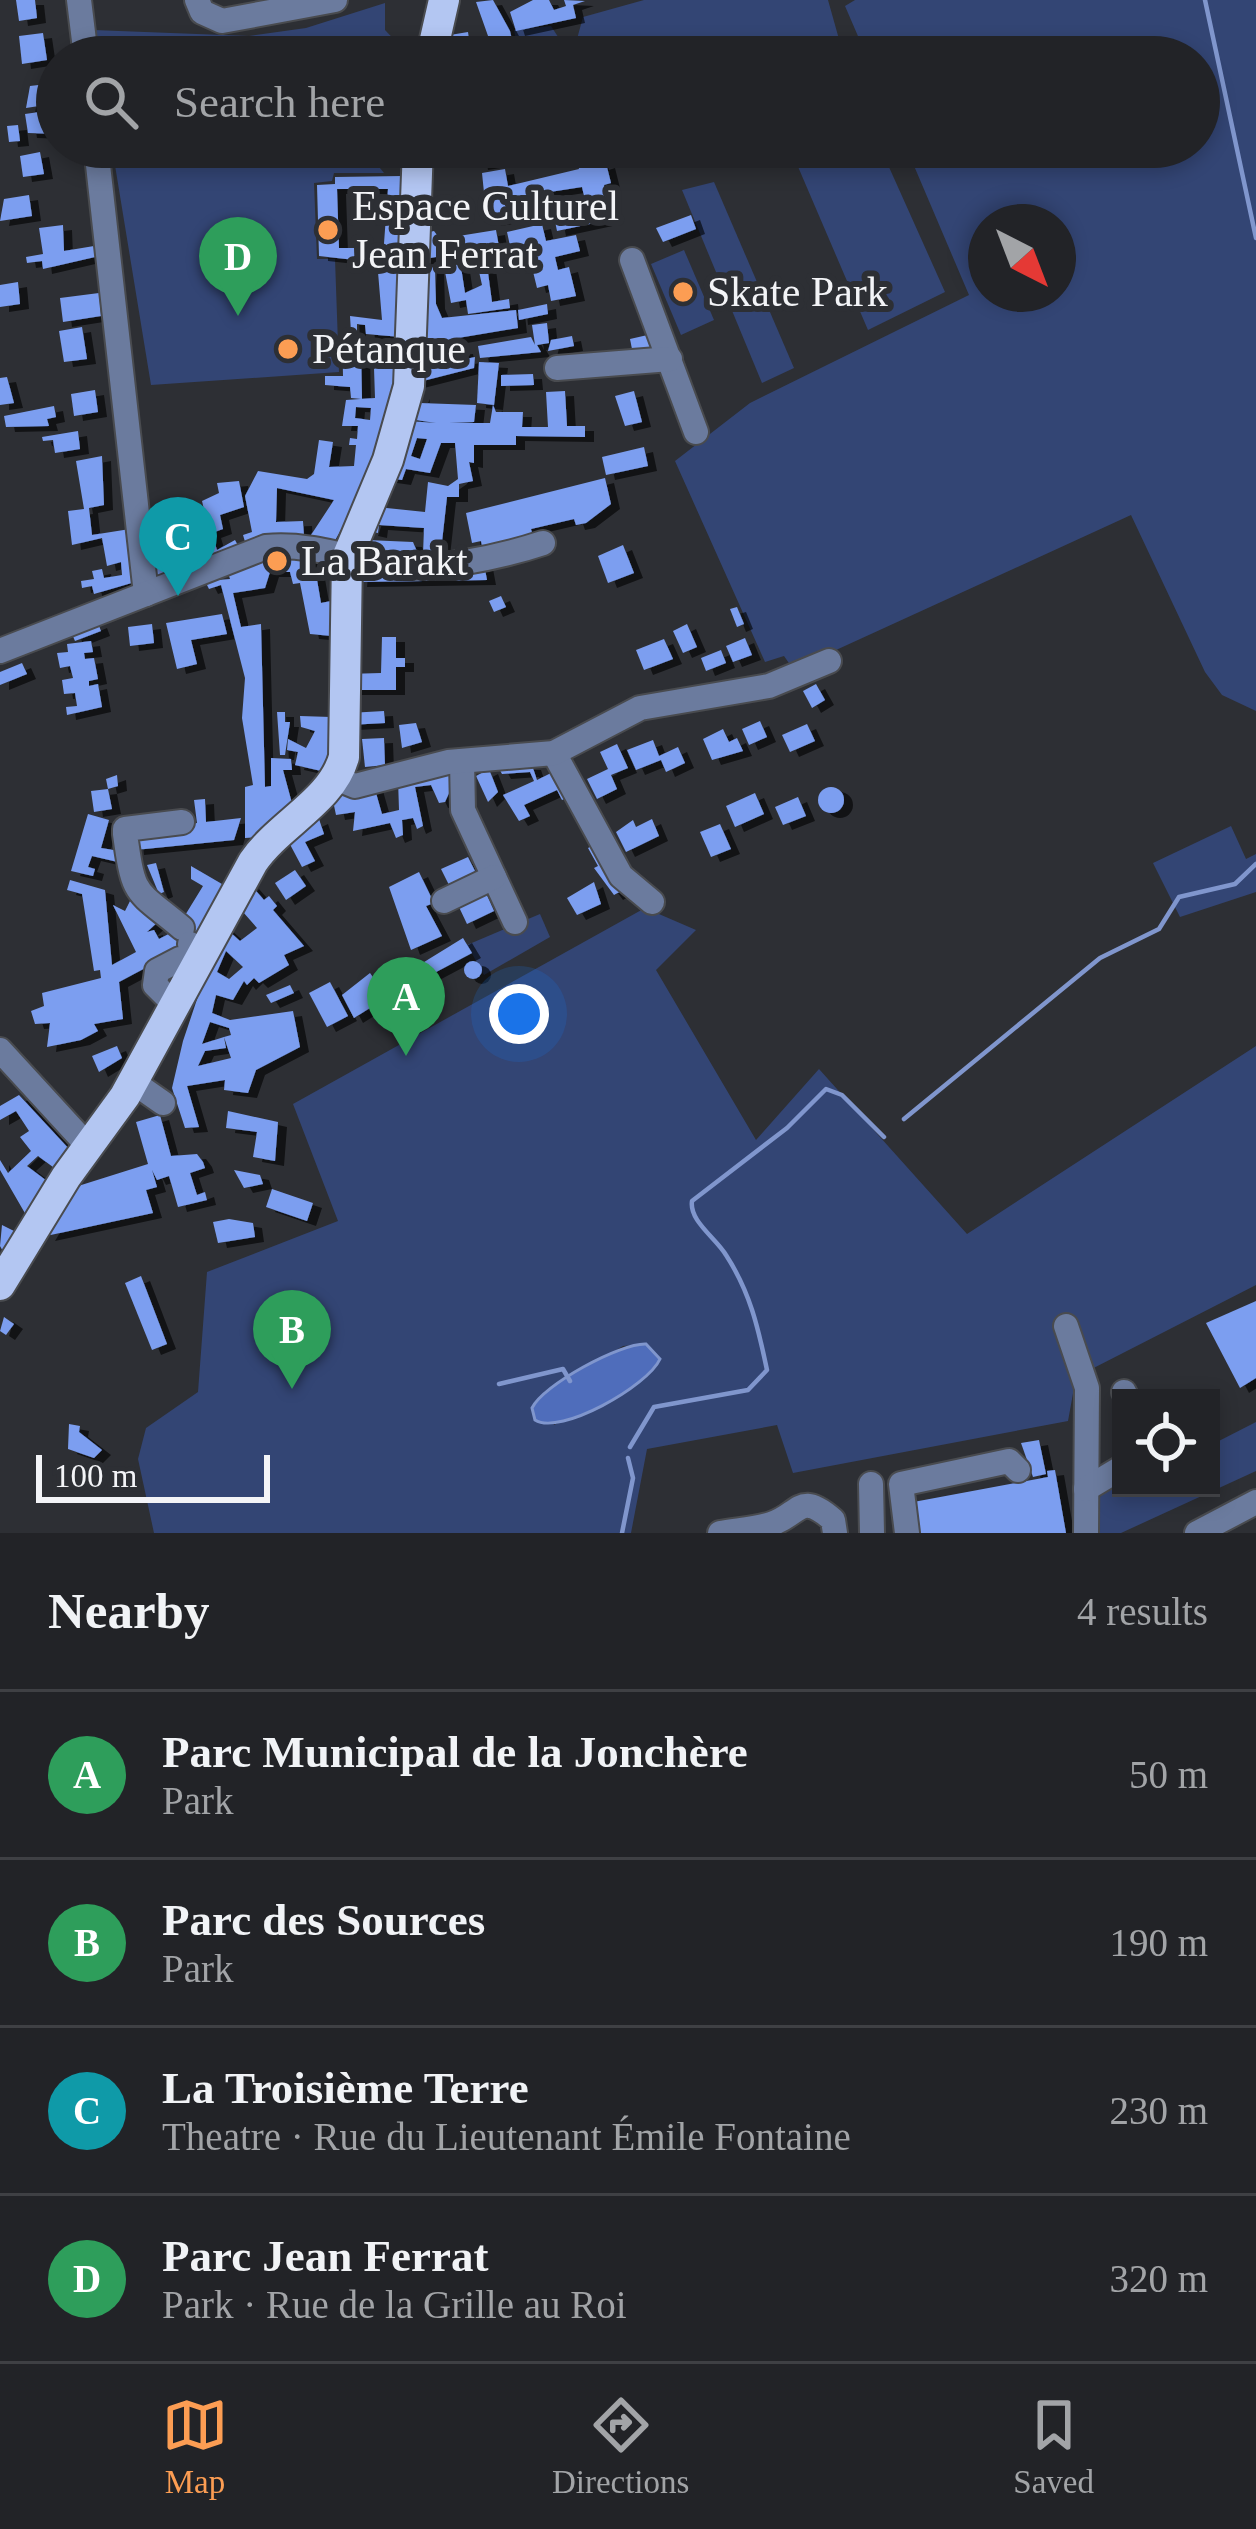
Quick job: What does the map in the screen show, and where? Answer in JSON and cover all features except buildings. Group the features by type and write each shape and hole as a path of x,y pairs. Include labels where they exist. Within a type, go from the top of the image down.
{"main road":[{"path":"436,36 444,0"},
{"path":"0,1285 133,1082 185,962 264,845 338,779 344,757 347,558 388,460 409,386 417,168"}],"street":[{"path":"79,0 83,36"},
{"path":"197,0 202,12 223,21 335,0"},
{"path":"98,168 146,594"},
{"path":"632,260 696,432"},
{"path":"557,368 670,359"},
{"path":"0,651 266,547 305,545 382,565 491,559 543,542"},
{"path":"338,779 355,786 462,761 554,753 640,708 769,686 829,661"},
{"path":"554,753 621,876 652,902"},
{"path":"462,761 464,810 515,922"},
{"path":"182,822 125,829 125,834 132,884 185,962"},
{"path":"444,901 494,877"},
{"path":"0,1050 88,1147"},
{"path":"133,1082 163,1103"},
{"path":"1066,1326 1087,1388 1086,1533"},
{"path":"907,1533 902,1484 1010,1461 1018,1470"},
{"path":"1086,1489 1112,1473"},
{"path":"871,1484 872,1533"},
{"path":"1197,1533 1256,1502"},
{"path":"719,1533 778,1523 795,1507 809,1505 833,1520 835,1533"}],"shaded area":[{"path":"644,0 828,0 838,36 578,36 583,17"},
{"path":"855,0 1256,0 1256,711 1222,695 1205,672 1131,515 812,661 791,666 784,656 765,662 675,461 750,403 968,295 968,312 1076,312 1076,204 968,204 968,293 915,168 1220,168 1220,36 858,36 845,6"},
{"path":"385,3 385,30 391,36 249,36 306,28"},
{"path":"551,26 557,36 515,36 514,30"},
{"path":"93,30 249,36 94,36"},
{"path":"115,168 380,168 384,173 334,173 332,181 314,183 317,259 335,259 339,372 151,385"},
{"path":"799,168 889,168 945,292 868,330"},
{"path":"714,182 794,368 762,383 682,190"},
{"name":"Skate Park","path":"684,250 714,320 681,335 651,264"},
{"path":"1231,826 1246,859 1256,854 1256,892 1180,917 1153,863"},
{"path":"645,908 696,930 656,970 756,1140 819,1069 967,1234 1256,1046 1256,1285 1076,1377 1068,1421 793,1473 777,1425 647,1449 631,1533 154,1533 138,1459 146,1428 198,1392 207,1272 338,1221 293,1104","holes":["646,1344 657,1366 646,1378 554,1425 544,1392 623,1346"]},
{"path":"540,914 550,937 484,975 467,945"},
{"path":"646,1344 660,1359 622,1394 563,1421 535,1420 532,1408 566,1377 619,1350"},
{"path":"1256,1422 1256,1471 1220,1488 1220,1440"},
{"path":"1112,1484 1112,1497 1199,1497 1121,1533 1100,1533 1089,1508"}],"waterway":[{"path":"1205,0 1213,36"},
{"path":"1220,70 1256,238"},
{"path":"904,1119 1100,958 1159,929 1179,897 1235,884 1256,864"},
{"path":"630,1447 654,1407 748,1390 767,1370 741,1283 722,1249 699,1222 692,1201 787,1128 826,1089 842,1095 884,1137"},
{"path":"499,1384 563,1369 570,1381"},
{"path":"622,1533 633,1478 628,1458"}],"place":[{"name":"Espace Culturel Jean Ferrat","path":"328,230"},
{"name":"Skate Park","path":"683,292"},
{"name":"Parc Jean Ferrat","path":"238,316"},
{"name":"Pétanque","path":"288,349"},
{"name":"La Barakt","path":"277,561"},
{"name":"La Troisième Terre","path":"178,596"},
{"name":"Parc Municipal de la Jonchère","path":"406,1056"},
{"name":"Parc des Sources","path":"292,1389"}]}
